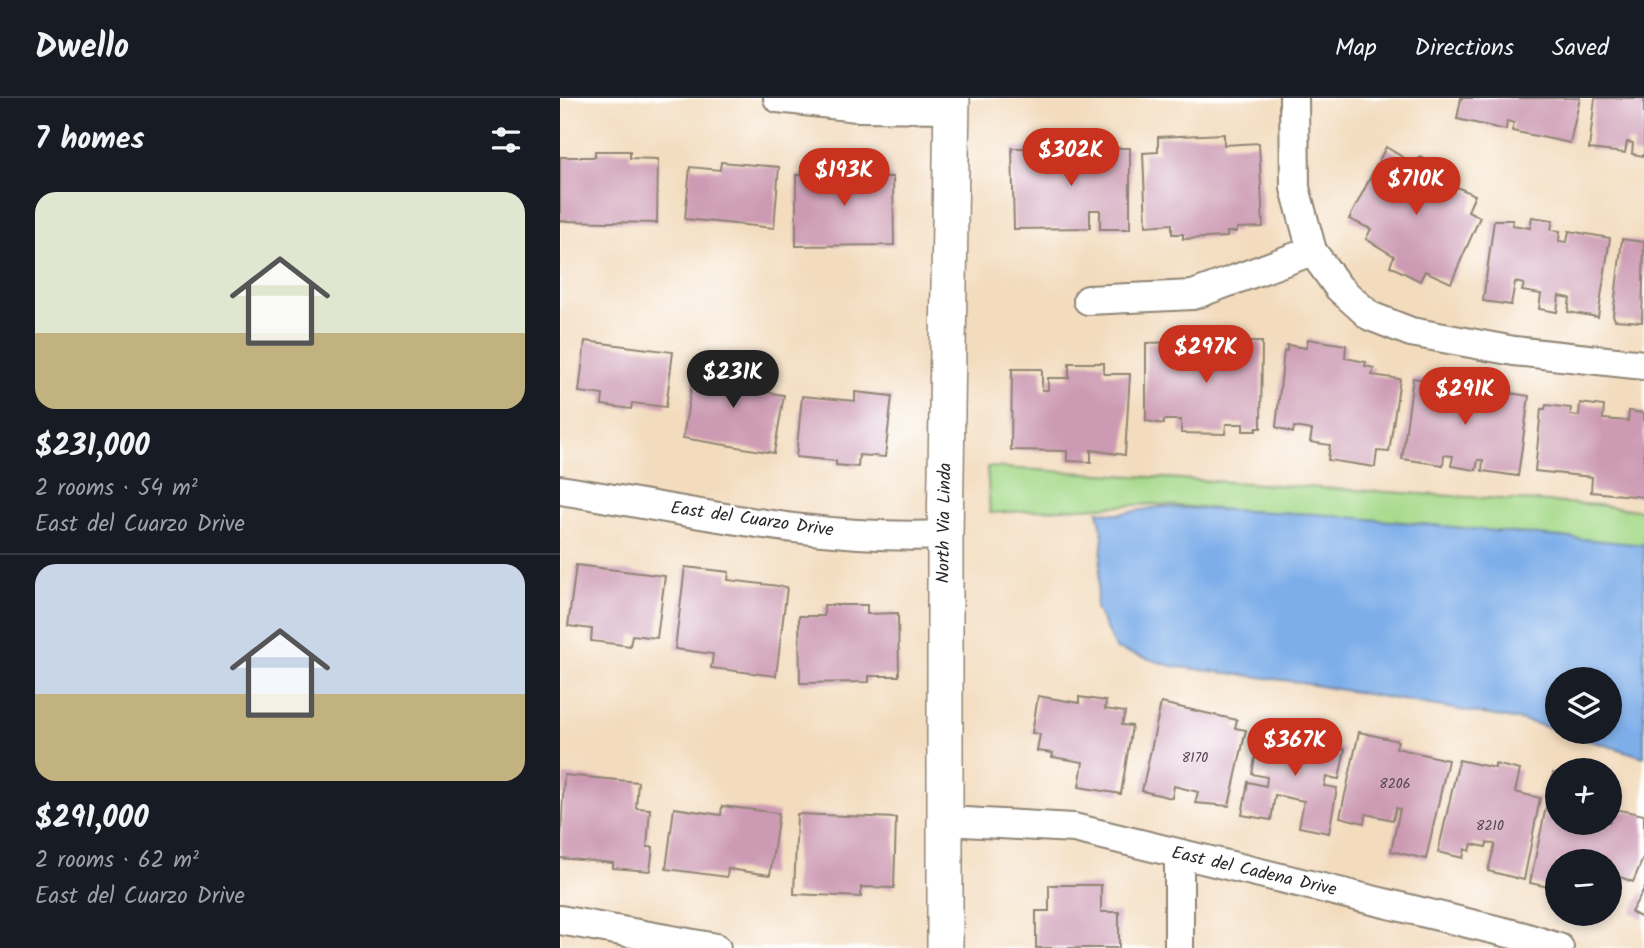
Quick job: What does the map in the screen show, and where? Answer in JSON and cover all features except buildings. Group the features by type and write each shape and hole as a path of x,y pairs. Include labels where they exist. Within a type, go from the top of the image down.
{"street":[{"path":"778,98 857,107 952,103"},
{"path":"1294,98 1295,188 1312,251 1339,288 1370,316 1411,332 1514,351 1644,365"},
{"name":"North Via Linda","path":"945,948 945,535 952,103"},
{"path":"1088,300 1193,295 1312,251"},
{"name":"East del Cuarzo Drive","path":"560,491 801,528 864,535 945,535"},
{"name":"East del Cadena Drive","path":"946,821 1074,828 1521,936 1559,948"},
{"path":"1178,854 1179,948"},
{"path":"560,919 716,948"}],"green space":[{"path":"987,467 1599,505 1644,511 1644,548 1423,524 1153,504 990,513"}],"water":[{"path":"1160,507 1316,514 1644,545 1644,757 1601,744 1622,744 1622,667 1545,667 1545,726 1290,681 1172,666 1116,649 1096,608 1103,536 1098,511 1117,514"}]}
